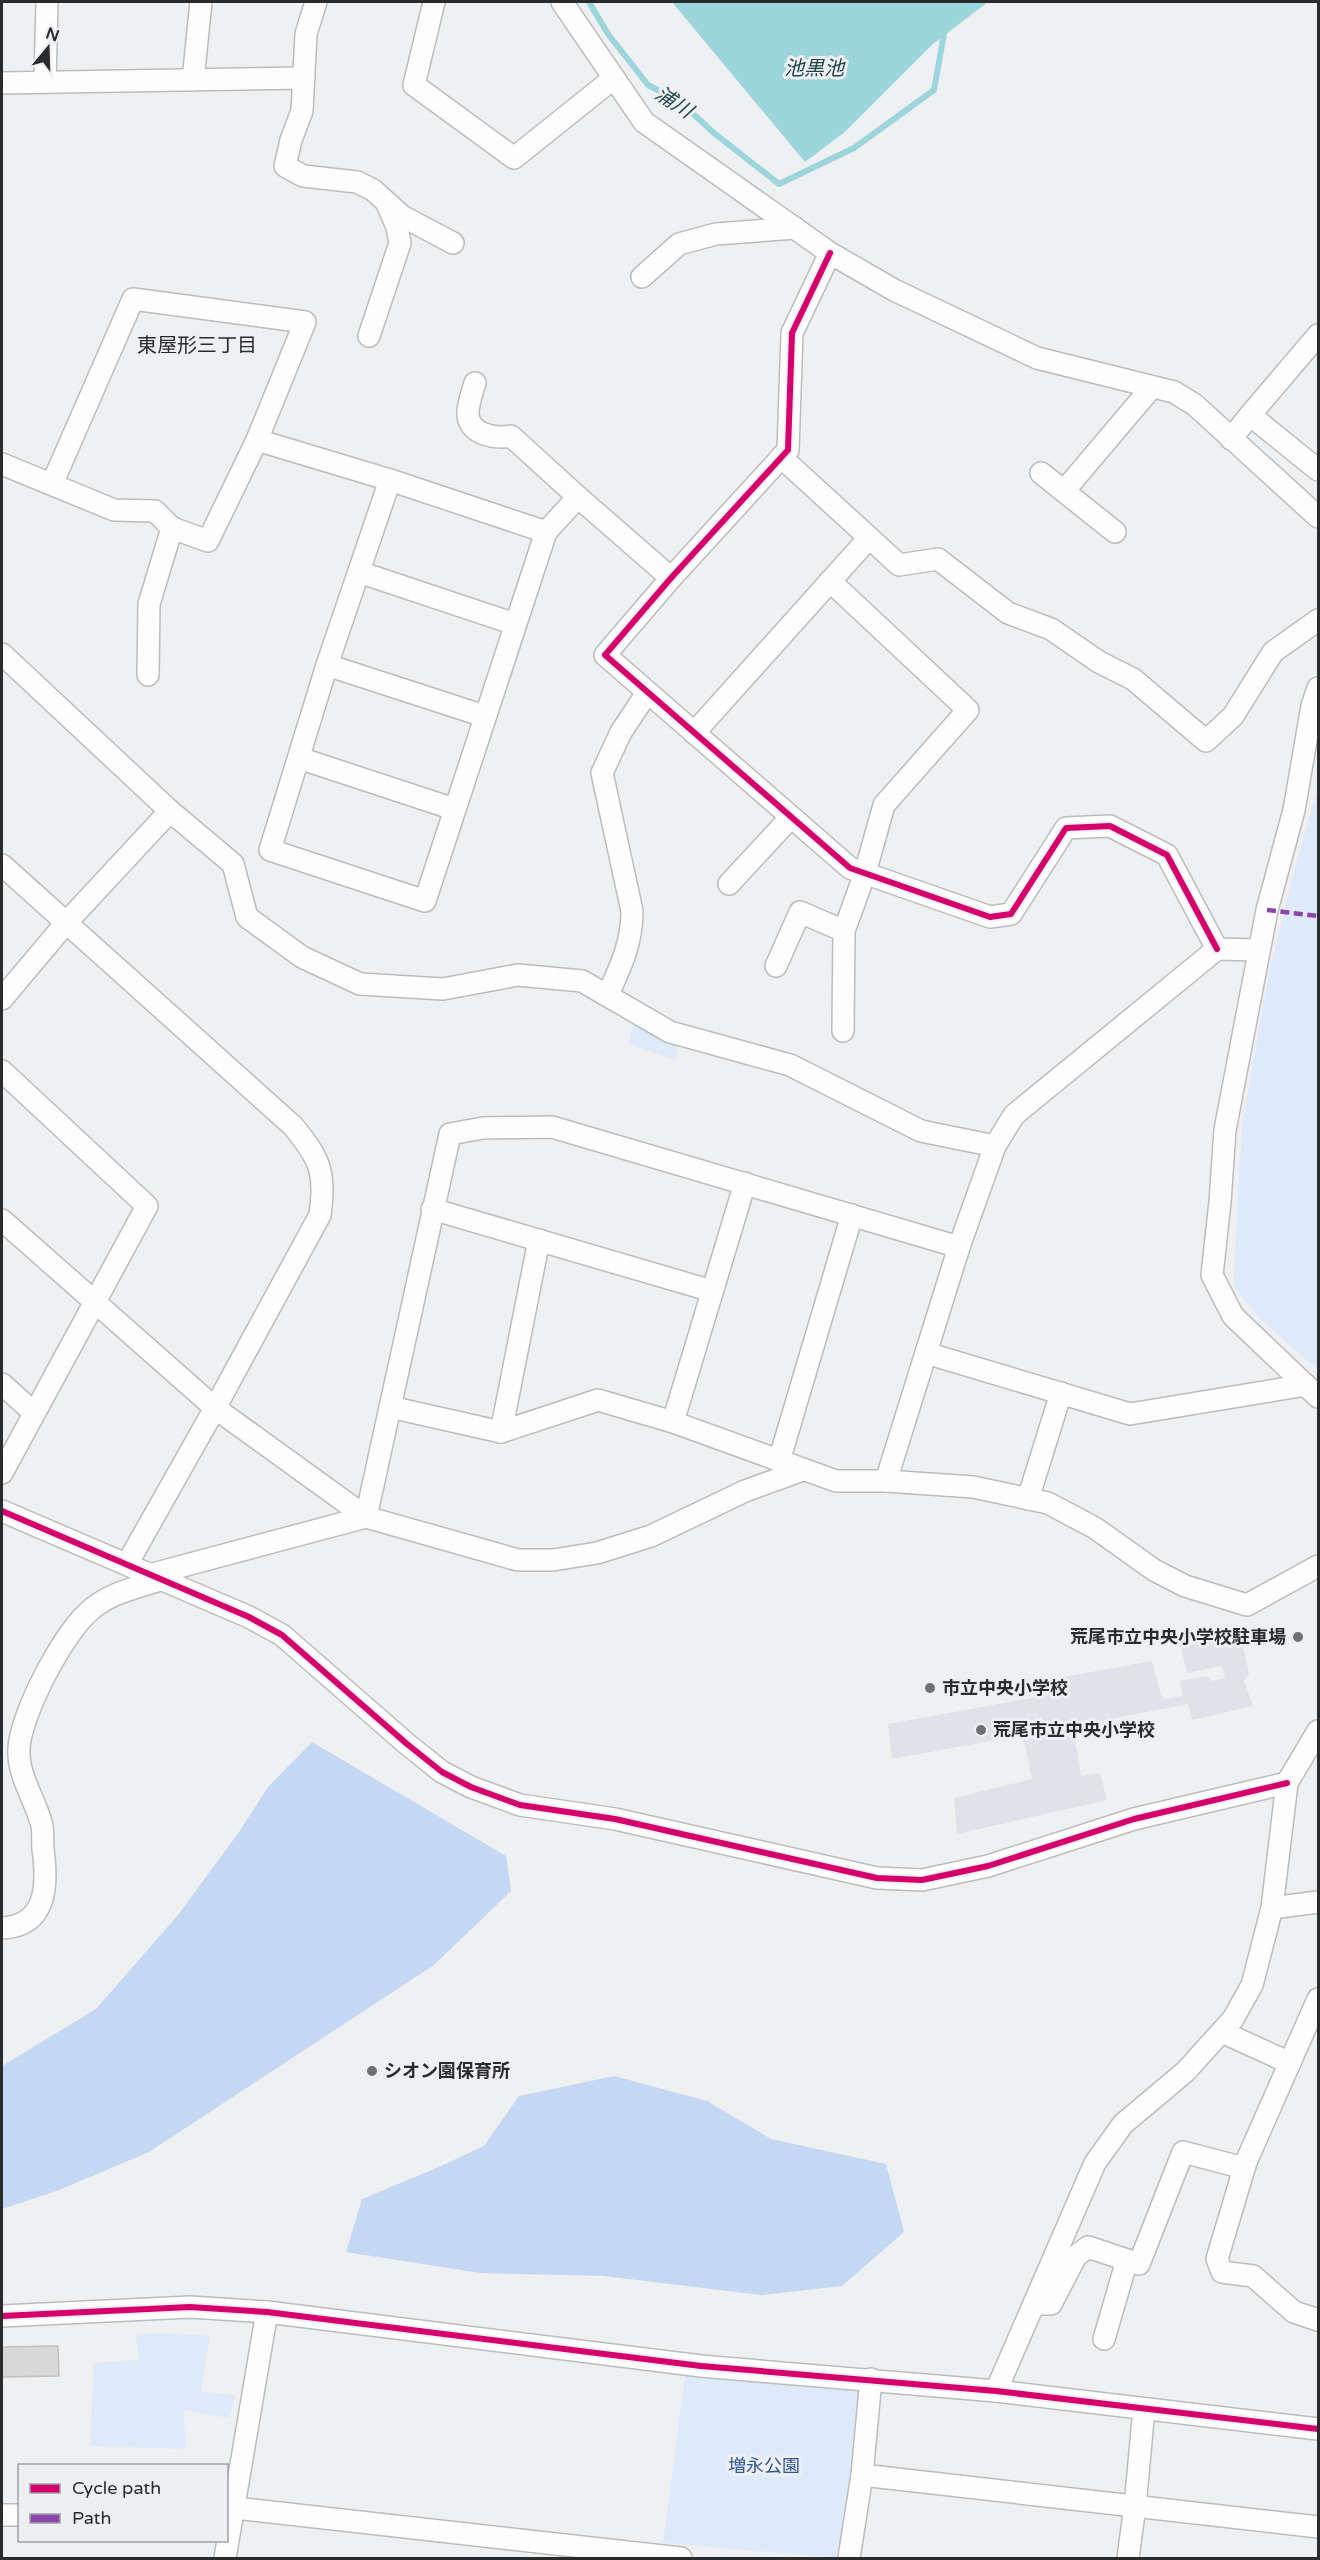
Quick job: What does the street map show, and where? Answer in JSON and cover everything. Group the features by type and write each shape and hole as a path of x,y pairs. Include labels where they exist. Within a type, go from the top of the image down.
{"street":[{"path":"45,82 47,2"},
{"path":"193,80 201,2"},
{"path":"316,2 306,34 302,111 291,140 285,166 303,176 357,182 373,190 402,216 453,243"},
{"path":"434,2 414,85 514,158 614,78"},
{"path":"562,2 644,122 830,253 894,290 1037,358 1174,392 1195,405 1318,517"},
{"path":"2,83 304,78"},
{"path":"369,336 400,243 397,227 387,202"},
{"path":"642,277 679,243 716,234 795,228"},
{"path":"830,253 792,333 788,450 671,578 605,655 850,867 990,917 1011,914 1066,828 1110,826 1167,855 1217,949"},
{"path":"2,464 114,510 155,511 172,528 208,541 257,441 305,322 133,298 52,484"},
{"path":"1231,439 1318,335"},
{"path":"475,383 467,414 472,426 484,435 498,439 511,436 671,578"},
{"path":"1064,491 1152,387"},
{"path":"1250,414 1318,470"},
{"path":"257,441 390,480 546,532"},
{"path":"781,457 899,565 938,559 1008,613 1051,629 1099,662 1133,679 1206,741 1233,716 1273,652 1318,620"},
{"path":"1041,472 1115,532"},
{"path":"390,480 327,665 270,850 425,901 546,532 578,497"},
{"path":"148,675 149,604 172,528"},
{"path":"694,733 869,538"},
{"path":"359,572 515,624"},
{"path":"831,581 968,710 884,805 844,931 843,1031"},
{"path":"2,654 170,811 234,864 247,917 302,957 360,984 443,989 518,975 582,981 670,1032 790,1065 921,1131 995,1146"},
{"path":"327,665 484,717"},
{"path":"1312,1391 1233,1316 1212,1275 1225,1130 1267,909 1294,810 1312,706 1318,688"},
{"path":"608,994 626,956 632,932 632,911 602,773 621,732 647,693"},
{"path":"298,758 454,809"},
{"path":"2,999 65,924 170,811"},
{"path":"729,884 791,817"},
{"path":"2,865 65,924 293,1126 318,1161 324,1187 320,1215 127,1564"},
{"path":"776,966 800,912 844,931"},
{"path":"886,1481 958,1247 995,1146 1014,1115 1217,949 1259,950"},
{"path":"2,1071 147,1206 33,1412 2,1473"},
{"path":"366,1517 450,1134 483,1128 552,1127 958,1247"},
{"path":"673,1422 745,1183"},
{"path":"432,1209 712,1291"},
{"path":"778,1461 852,1215"},
{"path":"2,1220 215,1408 366,1517 518,1560 553,1560 597,1553 651,1536 746,1491 803,1470"},
{"path":"501,1432 539,1240"},
{"path":"926,1353 1130,1414 1312,1391"},
{"path":"2,1384 33,1412"},
{"path":"1028,1499 1061,1393"},
{"path":"390,1407 501,1432 598,1400 673,1422 836,1481 886,1481 973,1487 1048,1503 1095,1528 1154,1570 1185,1586 1247,1605 1318,1566"},
{"path":"2,1511 249,1617 282,1635 442,1772 471,1787 520,1805 615,1819 877,1878 922,1880 988,1866 1134,1819 1287,1783"},
{"path":"2,1928 15,1928 31,1920 44,1890 46,1874 42,1825 21,1768 19,1748 37,1692 68,1635 93,1608 154,1577 366,1517"},
{"path":"996,2391 1095,2163 1123,2124 1185,2072 1222,2032 1233,2019 1252,1985 1272,1908 1287,1783 1318,1731"},
{"path":"1272,1908 1318,1902"},
{"path":"1318,1999 1244,2168 1217,2259 1222,2272 1253,2276 1294,2312 1318,2320"},
{"path":"1222,2032 1290,2063"},
{"path":"1034,2304 1051,2304 1076,2256 1088,2247 1139,2264 1183,2152 1244,2168"},
{"path":"1104,2339 1127,2260"},
{"path":"2,2316 190,2307 267,2312 701,2366 996,2391 1318,2429"},
{"path":"228,2540 267,2312"},
{"path":"849,2559 862,2475 871,2379"},
{"path":"1128,2559 1144,2409"},
{"path":"862,2475 1318,2527"},
{"path":"2,2515 18,2515"},
{"path":"231,2521 681,2559"},
{"path":"225,2559 228,2542"}],"shaded area":[{"name":"荒尾市立中央小学校","path":"1241,1635 1249,1674 1244,1681 1253,1706 1192,1720 1188,1704 1073,1726 1081,1776 1100,1773 1107,1800 957,1834 954,1798 1032,1779 1023,1735 892,1759 888,1724 1065,1692 1063,1677 1152,1661 1162,1699 1183,1696 1180,1681 1207,1676 1211,1681 1225,1678 1222,1666 1187,1673 1180,1644"},
{"path":"312,1742 506,1856 511,1891 434,1965 149,2152 59,2190 2,2209 2,2066 96,2009 178,1915 239,1832 268,1787"},
{"path":"614,2076 707,2101 771,2139 886,2164 904,2232 842,2286 761,2295 604,2276 480,2273 346,2252 362,2199 484,2146 519,2096"}],"green space":[{"path":"1318,787 1318,1370 1260,1319 1234,1286 1234,1273 1242,1126 1269,973"},
{"path":"633,1023 678,1044 675,1060 629,1044"},
{"path":"136,2334 210,2335 201,2392 235,2395 229,2418 184,2410 185,2449 90,2446 94,2363 139,2360"},
{"name":"増永公園","path":"686,2369 868,2391 842,2558 663,2543"}],"water":[{"name":"池黒池","path":"672,2 988,2 933,44 846,131 805,162"}],"building":[{"path":"58,2346 59,2376 2,2377 2,2347"}],"waterway":[{"name":"浦川","path":"589,2 608,34 648,85 679,101 714,133 779,184 854,148 934,90 945,28"}],"marked path":[{"path":"1267,910 1318,916"}],"cycle path":[{"path":"830,253 792,333 788,450 671,578 605,655 850,868 990,917 1011,914 1066,828 1110,826 1167,855 1217,949"},
{"path":"2,1511 249,1617 282,1635 442,1772 471,1787 520,1805 615,1819 877,1878 922,1880 988,1866 1134,1819 1287,1783"},
{"path":"2,2316 190,2307 267,2312 701,2366 996,2391 1318,2429"}],"place":[{"name":"荒尾市立中央小学校駐車場","path":"1298,1637"},
{"name":"市立中央小学校","path":"930,1688"},
{"name":"荒尾市立中央小学校","path":"981,1730"},
{"name":"シオン園保育所","path":"372,2071"}],"district":[{"name":"東屋形三丁目","path":"197,345"}]}
